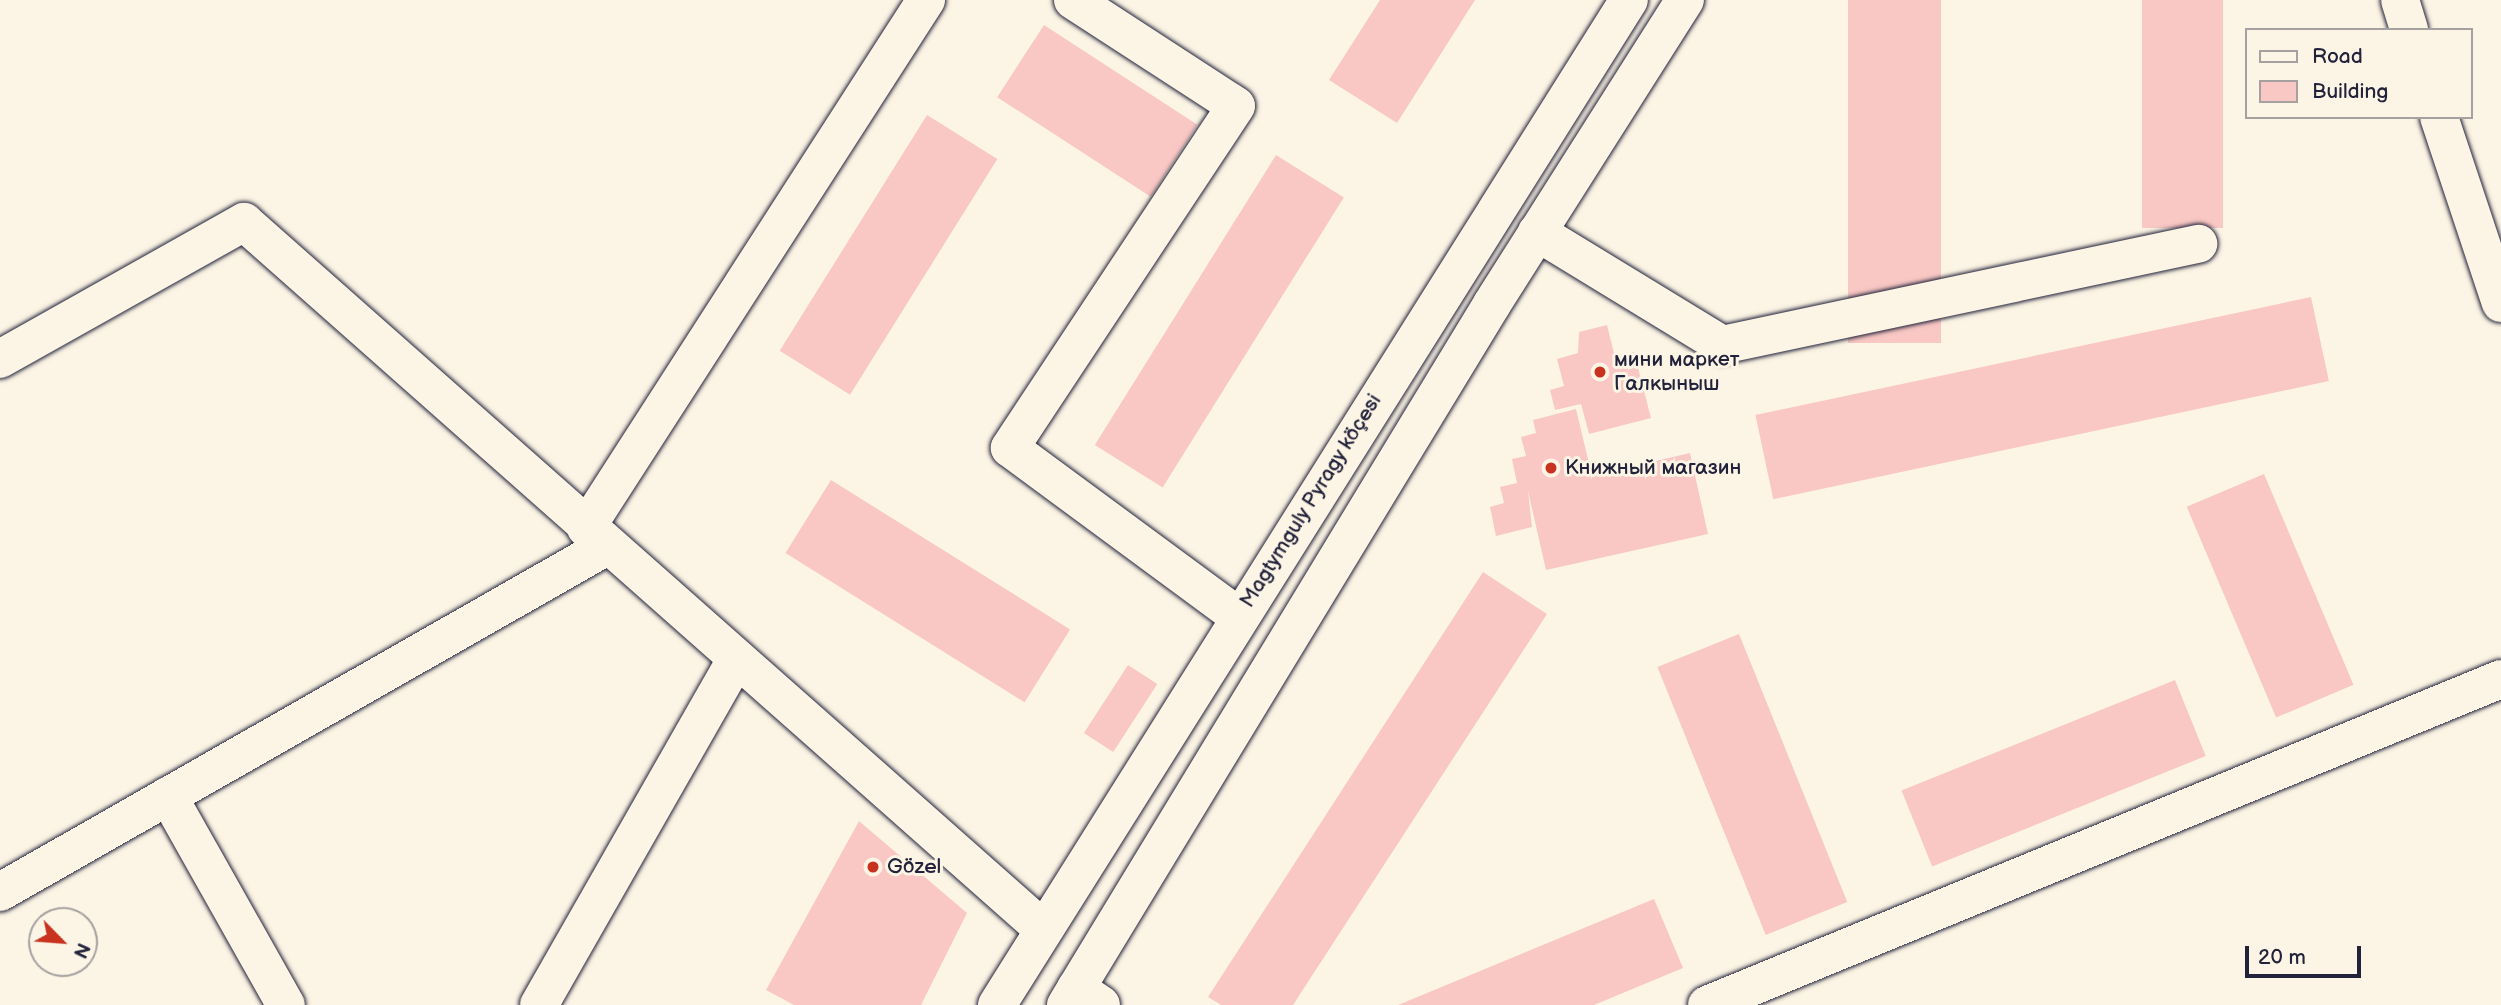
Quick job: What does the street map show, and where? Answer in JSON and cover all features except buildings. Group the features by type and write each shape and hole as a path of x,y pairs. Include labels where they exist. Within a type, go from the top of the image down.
{"street":[{"path":"0,892 168,796 596,537 926,0"},
{"path":"1073,0 1236,106 1010,449 1238,616"},
{"name":"Magtymguly Pyragy köçesi","path":"998,1005 1042,928 1629,0"},
{"path":"1081,999 1537,232 1685,0"},
{"path":"2400,0 2409,28"},
{"path":"2440,119 2501,303"},
{"path":"0,359 244,222 735,662 1042,928"},
{"path":"1537,232 1722,345 2199,244"},
{"path":"539,1005 735,662"},
{"path":"1707,1005 2501,679"},
{"path":"168,796 286,1005"}],"place":[{"name":"мини маркет Галкыныш","path":"1600,372"},
{"name":"Книжный магазин","path":"1551,468"},
{"name":"Gözel","path":"873,867"}]}
